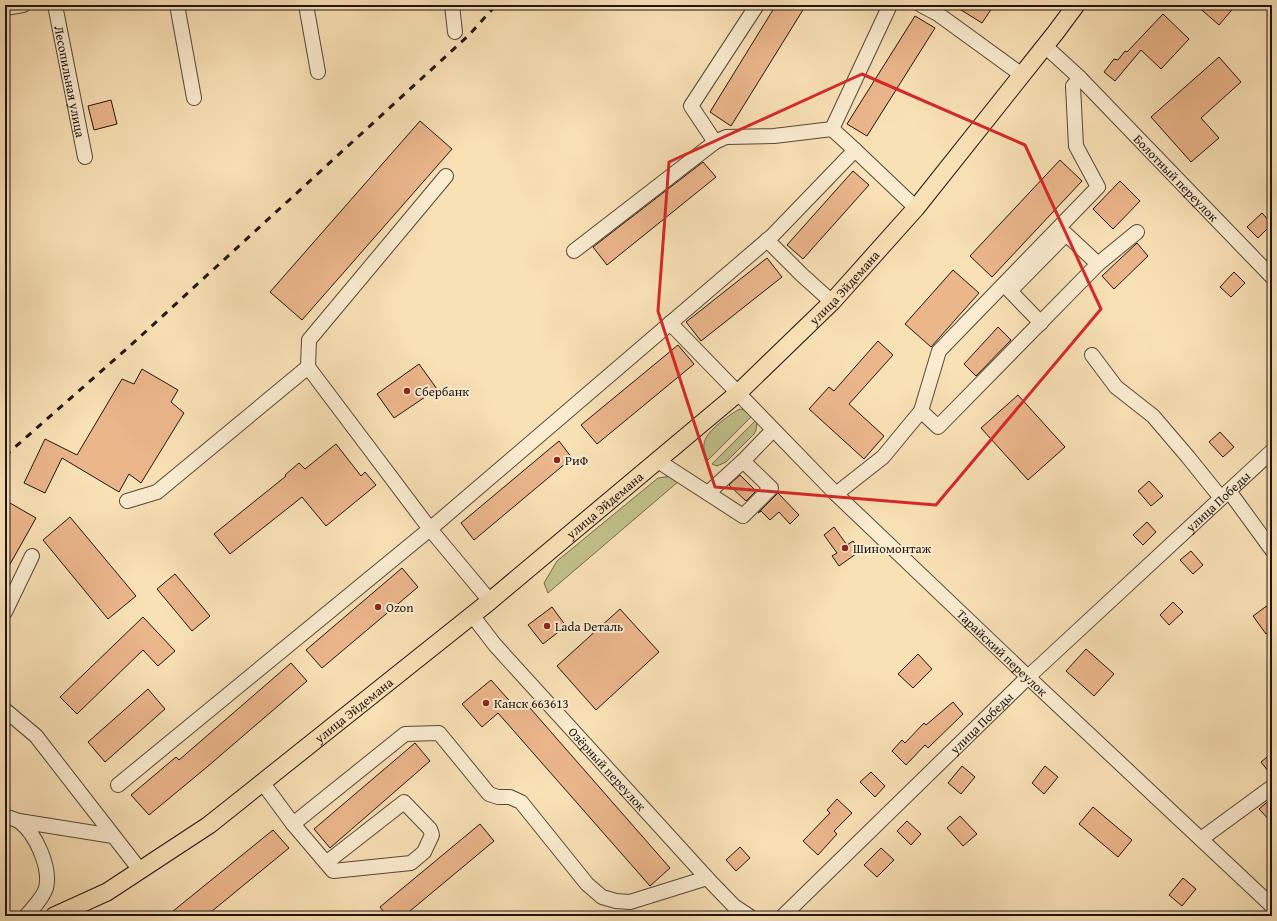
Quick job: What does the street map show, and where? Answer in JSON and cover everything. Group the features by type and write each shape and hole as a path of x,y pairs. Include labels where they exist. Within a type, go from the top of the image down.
{"main road":[{"name":"улица Эйдемана","path":"54,916 107,892 209,824 490,601 738,393 832,302 916,208 1076,5"}],"street":[{"path":"5,8 23,5"},
{"name":"Лесопильная улица","path":"55,5 85,158"},
{"path":"177,5 194,98"},
{"path":"306,5 318,72"},
{"path":"452,5 455,32"},
{"path":"715,142 691,106 757,5"},
{"path":"832,129 890,5"},
{"path":"921,5 938,14 1022,75"},
{"name":"Болотный переулок","path":"1045,46 1080,78 1272,277"},
{"path":"836,494 883,457 921,411 939,351 1098,187 1076,146 1073,86 1080,78"},
{"path":"574,251 715,142 726,137 774,136 832,129 916,208"},
{"path":"118,785 430,528 767,240 855,150"},
{"path":"446,176 309,340 308,367 430,528 490,601"},
{"path":"921,411 938,427 1098,264 1137,232"},
{"path":"1041,323 1010,291 1066,234 1098,264"},
{"path":"767,240 832,302"},
{"name":"Тарайский переулок","path":"670,323 836,494 1272,906"},
{"path":"1092,355 1116,386 1153,416 1188,457 1225,495 1272,550"},
{"path":"126,501 157,492 308,367"},
{"path":"708,493 774,430"},
{"name":"улица Победы","path":"782,916 1028,677 1272,451"},
{"path":"658,461 743,516 770,488 743,461"},
{"path":"5,612 32,556"},
{"name":"Озёрный переулок","path":"472,615 500,651 707,878 734,906 749,916"},
{"path":"5,710 36,736 140,870"},
{"path":"293,824 405,734 439,733 489,794 498,797 510,797 521,802 587,884 602,897 616,901 630,902 707,878"},
{"path":"262,782 293,824 326,863 333,871 411,863 424,852 432,835 430,829 404,802 326,863"},
{"path":"1201,840 1272,787"},
{"path":"5,816 19,821 113,836"},
{"path":"19,821 34,839 43,856 47,874 46,889 26,916"}],"highlighted area":[{"path":"862,74 1025,145 1101,309 936,505 715,487 658,311 669,162"}],"green space":[{"path":"740,409 748,411 752,416 708,460 705,455 704,446 708,434 731,414"},
{"path":"755,421 757,422 754,434 726,462 717,466 712,464"},
{"path":"672,476 679,481 548,593 544,583 557,561 658,478"}],"building":[{"path":"776,5 806,5 731,126 710,112"},
{"path":"953,5 994,5 982,23"},
{"path":"1196,5 1236,5 1219,25"},
{"path":"1163,14 1189,39 1161,69 1141,50 1115,81 1104,72 1114,59 1118,60 1125,51 1127,52"},
{"path":"915,16 935,28 867,136 847,124"},
{"path":"1219,57 1241,82 1201,118 1219,138 1191,162 1151,117"},
{"path":"111,100 117,124 94,130 88,106"},
{"path":"420,121 452,149 302,320 270,292"},
{"path":"1060,160 1082,181 992,277 970,256"},
{"path":"703,162 716,177 607,265 593,247"},
{"path":"853,171 869,185 803,259 787,245"},
{"path":"1120,181 1140,201 1113,229 1093,209"},
{"path":"1262,213 1272,224 1258,238 1247,227"},
{"path":"1137,243 1148,256 1114,289 1102,276"},
{"path":"767,258 782,277 701,341 686,322"},
{"path":"953,270 979,293 931,347 905,324"},
{"path":"1234,272 1245,283 1231,297 1220,287"},
{"path":"998,327 1011,340 976,376 964,364"},
{"path":"878,341 893,355 849,404 884,436 864,459 809,409 829,387 834,391"},
{"path":"678,345 694,364 597,444 581,425"},
{"name":"Сбербанк","path":"419,364 437,389 394,418 377,394"},
{"path":"142,369 178,390 171,402 184,413 141,483 129,474 119,492 62,458 45,493 24,483 45,439 77,455 122,379 134,384"},
{"path":"1018,395 1065,447 1028,480 981,428"},
{"path":"1220,432 1234,447 1223,457 1209,442"},
{"path":"559,441 572,458 474,540 461,523"},
{"path":"336,444 361,476 365,472 376,485 326,526 302,497 230,554 214,534 286,476 285,475 299,463 305,469"},
{"path":"740,475 756,491 746,501 729,485"},
{"path":"1149,481 1163,496 1151,506 1138,491"},
{"path":"778,493 799,515 790,524 779,512 770,520 761,511 758,513"},
{"path":"10,503 36,518 5,573 5,513"},
{"path":"70,517 136,596 108,619 43,540"},
{"path":"1147,522 1156,532 1143,545 1133,535"},
{"name":"Шиномонтаж","path":"834,527 847,545 853,541 860,551 839,566 832,556 837,553 824,535"},
{"path":"1191,551 1203,565 1193,574 1180,560"},
{"path":"402,568 418,587 322,668 306,650"},
{"path":"175,574 210,616 192,631 157,589"},
{"path":"1173,602 1183,612 1169,625 1160,615"},
{"path":"1268,605 1272,610 1272,629 1266,634 1253,616"},
{"name":"Lada Dеталь","path":"552,607 566,626 543,644 528,625"},
{"path":"620,609 659,652 596,710 557,666"},
{"path":"143,617 175,651 158,666 143,650 77,714 60,697"},
{"path":"1086,649 1114,674 1094,696 1066,671"},
{"path":"918,654 932,669 913,688 898,674"},
{"path":"291,663 307,681 149,815 131,795 176,757 179,760"},
{"path":"491,680 515,707 523,700 670,868 650,886 498,713 482,727 462,704"},
{"path":"148,689 165,709 105,762 88,742"},
{"path":"953,702 963,714 928,748 925,745 906,765 892,751 902,740 905,743 924,723 926,725"},
{"path":"415,743 430,761 330,848 314,829"},
{"path":"1272,753 1272,776 1261,762"},
{"path":"962,766 975,777 961,794 948,783"},
{"path":"1045,766 1058,777 1044,794 1032,783"},
{"path":"871,772 885,786 875,797 860,782"},
{"path":"1272,798 1272,823 1259,809"},
{"path":"837,799 852,813 834,831 837,834 818,855 803,841 830,813 827,810"},
{"path":"1093,807 1132,840 1118,857 1079,824"},
{"path":"960,816 977,834 963,846 947,828"},
{"path":"907,821 921,834 911,845 897,831"},
{"path":"480,824 494,841 404,916 387,916 380,907"},
{"path":"273,830 289,848 206,916 167,916"},
{"path":"740,847 750,858 736,871 726,860"},
{"path":"881,848 894,860 877,877 864,865"},
{"path":"1183,878 1196,889 1182,906 1169,895"}],"railway":[{"path":"5,456 131,345 469,35 496,5"}],"place":[{"name":"Сбербанк","path":"407,391"},
{"name":"РиФ","path":"557,460"},
{"name":"Шиномонтаж","path":"845,548"},
{"name":"Ozon","path":"378,607"},
{"name":"Lada Dеталь","path":"547,626"},
{"name":"Канск 663613","path":"486,703"}]}
